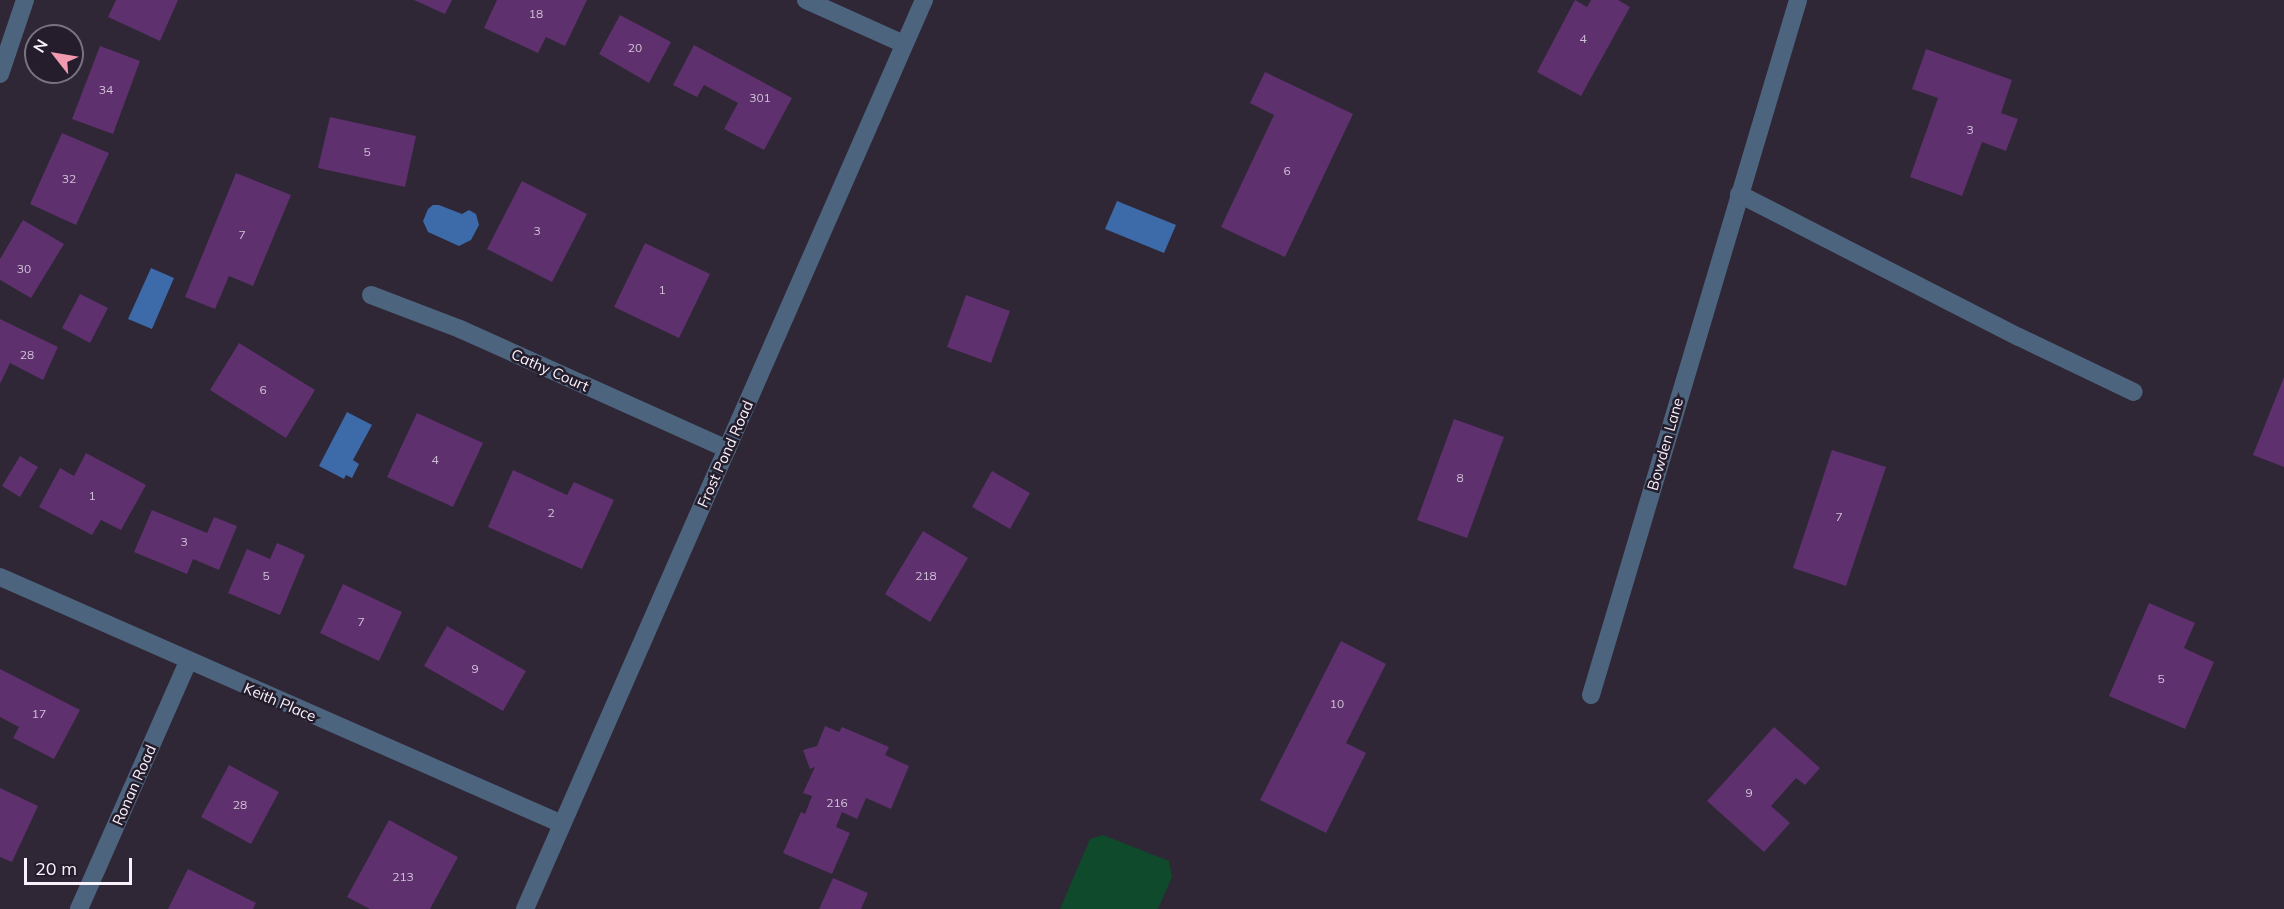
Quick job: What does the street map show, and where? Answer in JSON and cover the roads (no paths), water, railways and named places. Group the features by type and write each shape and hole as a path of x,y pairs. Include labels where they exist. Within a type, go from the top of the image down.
{"street":[{"path":"0,74 25,0"},
{"path":"806,0 904,44"},
{"name":"Frost Pond Road","path":"525,909 924,0"},
{"name":"Bowden Lane","path":"1591,694 1798,0"},
{"path":"1739,194 2019,337 2134,392"},
{"name":"Cathy Court","path":"371,296 460,329 727,449"},
{"name":"Keith Place","path":"0,577 188,662 562,824"},
{"name":"Ronan Road","path":"79,909 188,662"}],"water":[{"path":"1117,201 1176,225 1164,253 1105,229"},
{"path":"433,205 462,214 469,210 476,214 479,225 471,240 459,246 428,232 423,221 428,209"},
{"path":"151,268 174,278 152,329 128,319"},
{"path":"347,412 372,425 353,460 359,464 352,478 346,475 344,479 319,466"}]}
